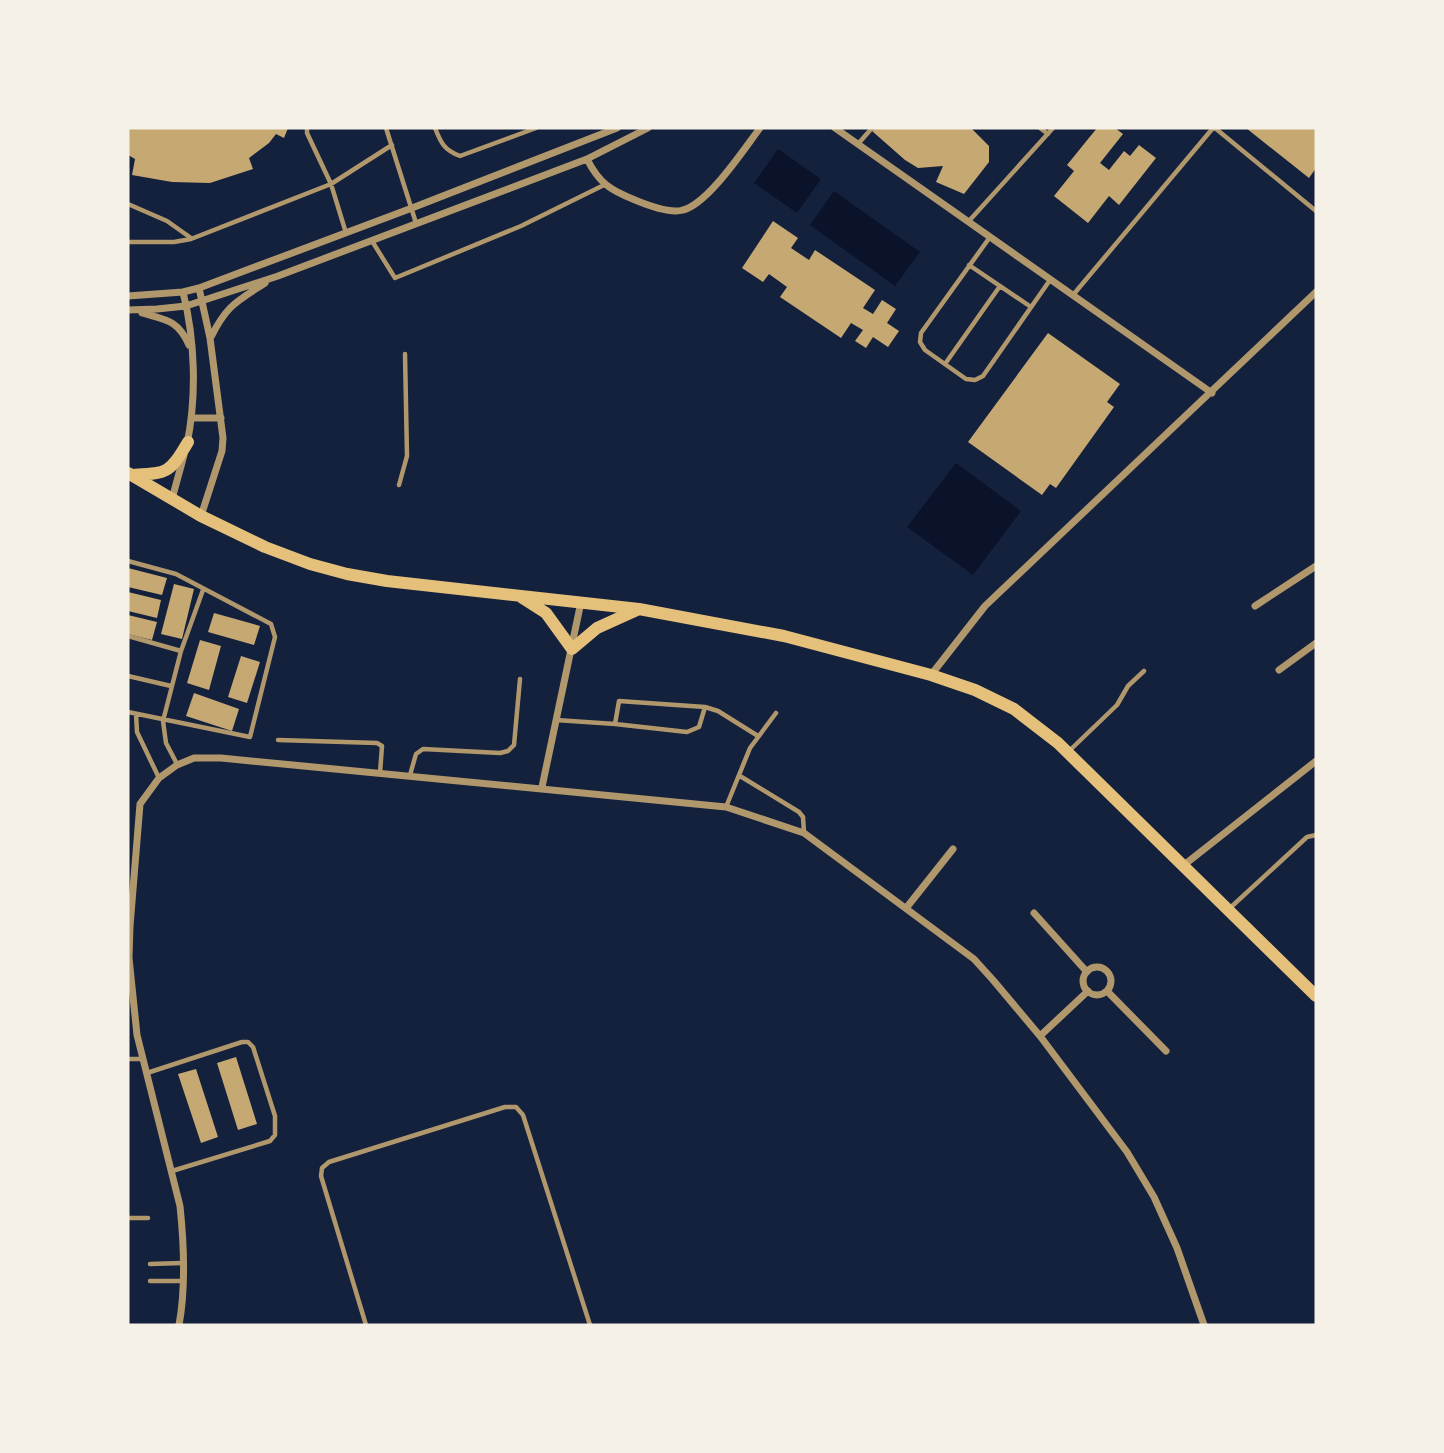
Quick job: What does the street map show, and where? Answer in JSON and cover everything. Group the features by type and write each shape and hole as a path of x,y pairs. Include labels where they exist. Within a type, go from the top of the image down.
{"main road":[{"path":"130,474 164,473 175,464 188,442"},
{"path":"130,474 201,516 265,547 347,574 387,582 639,609 784,636 931,675 996,698 1014,709 1067,752 1316,996"},
{"path":"518,595 546,612 572,649 597,628 639,609"}],"street":[{"path":"128,296 183,292 199,288 617,128"},
{"path":"130,310 186,306 278,276 587,159 648,128"},
{"path":"587,159 596,177 604,185 643,203 682,211 705,199 761,128"},
{"path":"835,128 1212,393"},
{"path":"210,338 221,316 230,306 278,276"},
{"path":"199,288 210,338 222,451 201,516"},
{"path":"172,499 192,418 192,352 183,292"},
{"path":"931,675 985,606 1316,292"},
{"path":"130,310 174,322 185,335 192,352"},
{"path":"192,418 220,418"},
{"path":"1255,606 1316,566"},
{"path":"542,787 581,602"},
{"path":"1279,670 1316,643"},
{"path":"179,1325 182,1308 182,1228 172,1171 137,1035 129,958 131,876 140,804 159,778 177,765 194,758 221,758 542,787 726,807 804,833 974,959 1040,1037 1127,1152 1154,1197 1177,1248 1204,1325"},
{"path":"1184,865 1316,761"},
{"path":"907,907 953,849"},
{"path":"1034,913 1087,972"},
{"path":"1097,967 1107,971 1111,981 1107,991 1098,995 1088,991 1083,982 1087,972 1097,967"},
{"path":"1040,1037 1088,991"},
{"path":"1107,991 1166,1051"}],"lane":[{"path":"307,128 331,184 346,233"},
{"path":"386,128 416,223"},
{"path":"435,128 441,144 448,151 460,156 536,128"},
{"path":"858,144 872,128"},
{"path":"1040,128 1048,134"},
{"path":"968,222 1053,128"},
{"path":"1073,295 1214,128 1316,211"},
{"path":"128,242 174,242 191,239 331,184 392,145"},
{"path":"372,241 395,278 521,226 604,185"},
{"path":"128,204 167,220 191,239"},
{"path":"990,237 921,333 920,342 925,350 966,379 975,380 983,376 1050,279"},
{"path":"969,265 1031,307"},
{"path":"945,364 1000,286"},
{"path":"399,485 407,456 405,354"},
{"path":"128,561 176,574 271,624 275,630 250,737 128,712"},
{"path":"177,765 166,743 163,721 181,651 203,590"},
{"path":"128,636 181,651"},
{"path":"1067,752 1117,705 1128,686 1144,671"},
{"path":"128,676 172,687"},
{"path":"410,775 416,754 422,749 500,753 508,751 514,745 520,679"},
{"path":"615,724 619,701 705,707 718,711 758,736"},
{"path":"556,720 687,732 699,727 705,707"},
{"path":"726,807 758,736 776,713"},
{"path":"136,714 137,732 159,778"},
{"path":"278,740 377,743 382,746 380,773"},
{"path":"740,776 799,811 803,817 804,833"},
{"path":"1229,909 1307,837 1316,835"},
{"path":"146,1073 248,1042 253,1047 275,1116 275,1135 270,1141 172,1171"},
{"path":"128,1059 143,1059"},
{"path":"366,1325 321,1175 322,1168 329,1162 505,1107 516,1107 523,1115 590,1325"},
{"path":"128,1218 148,1217"},
{"path":"150,1264 182,1263"},
{"path":"150,1281 182,1281"}],"water":[{"path":"778,149 821,179 797,213 754,183"},
{"path":"834,191 920,252 895,286 810,225"},
{"path":"956,463 1021,511 973,575 907,527"}],"building":[{"path":"128,128 288,128 284,138 276,134 249,158 253,169 210,183 172,182 132,175 135,159 128,155"},
{"path":"875,128 971,128 989,146 989,162 964,194 936,182 943,166 918,168 872,131"},
{"path":"1097,128 1115,128 1123,134 1100,163 1109,170 1124,151 1130,156 1139,145 1156,158 1119,205 1109,196 1088,223 1054,196 1074,171 1067,165"},
{"path":"1246,128 1316,128 1316,168 1309,178"},
{"path":"773,221 798,238 791,248 809,260 815,250 875,290 863,308 873,314 882,300 896,309 887,323 899,331 888,347 873,337 866,348 855,341 863,330 851,323 841,338 780,297 787,287 769,274 763,282 742,268"},
{"path":"1048,333 1120,384 1107,402 1114,407 1056,488 1050,484 1042,495 968,442"},
{"path":"128,568 167,578 162,595 128,587"},
{"path":"174,584 194,589 182,639 161,634"},
{"path":"128,592 161,600 157,618 128,611"},
{"path":"214,613 260,626 254,645 208,632"},
{"path":"128,615 157,622 152,640 128,634"},
{"path":"200,640 221,646 209,690 187,683"},
{"path":"241,656 260,662 247,703 228,697"},
{"path":"194,693 239,709 232,731 186,716"},
{"path":"236,1057 257,1124 238,1130 217,1063"},
{"path":"196,1069 218,1137 201,1143 178,1074"}]}
